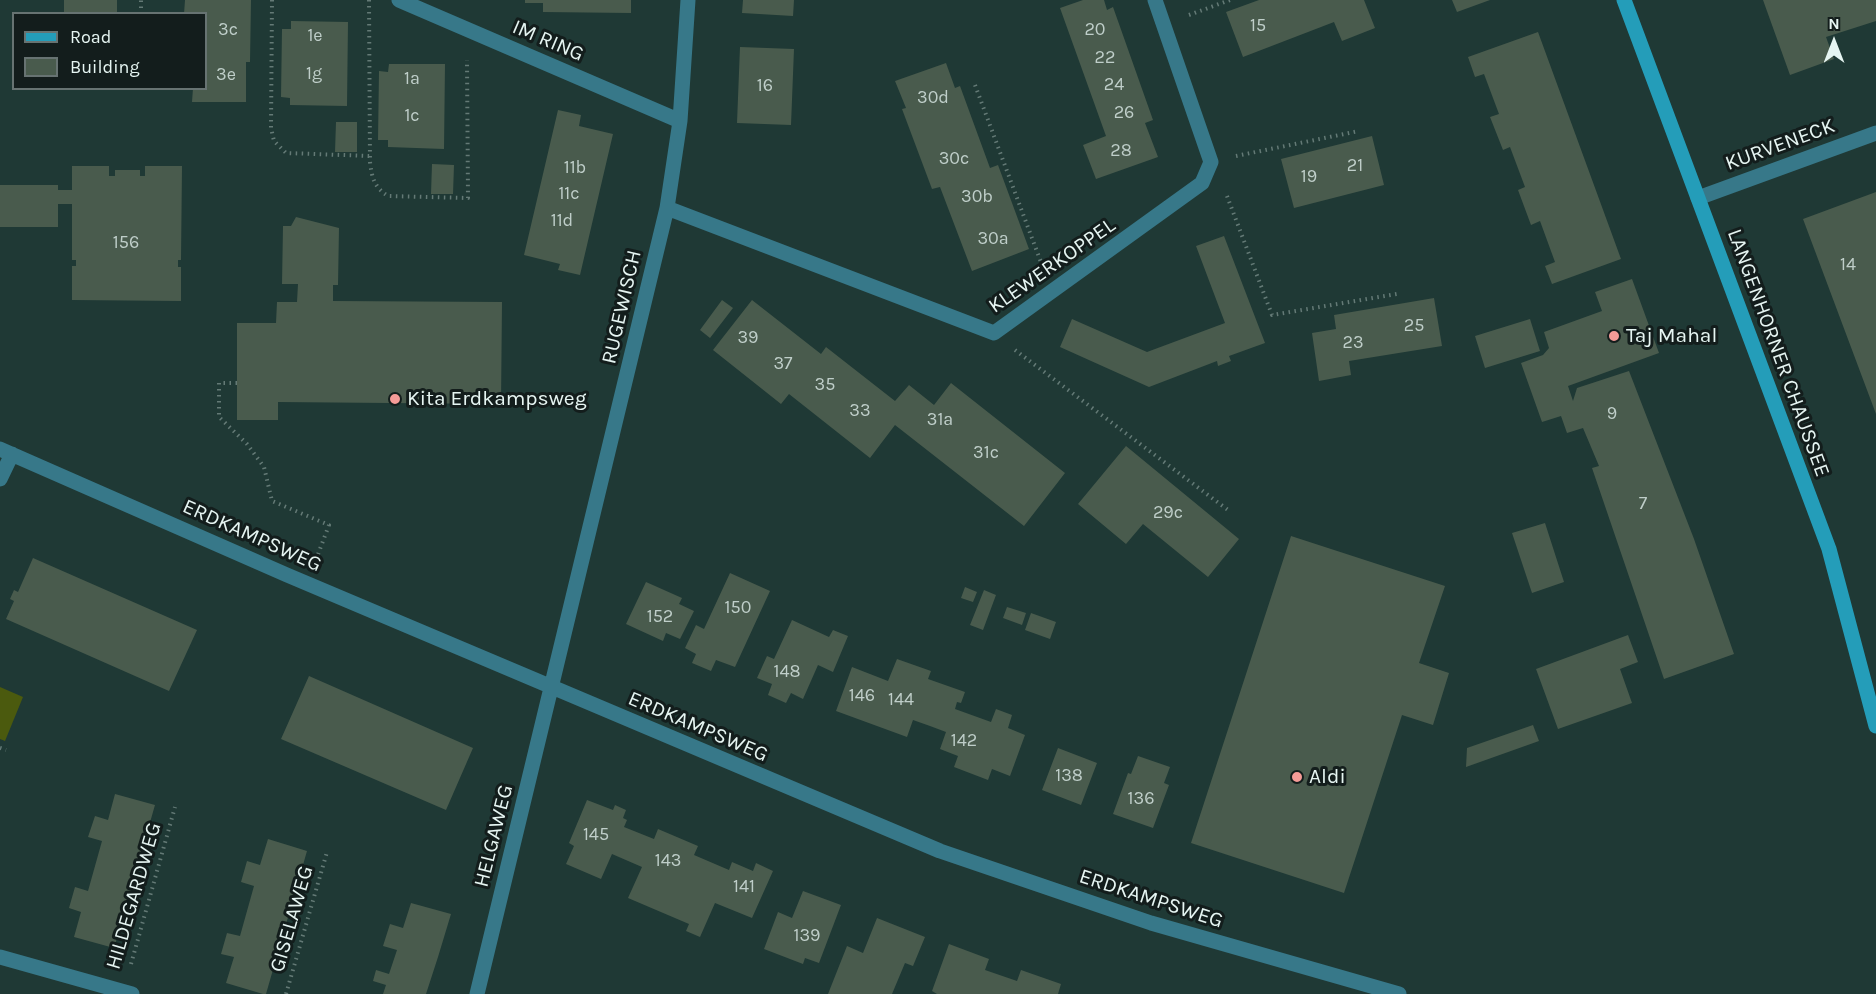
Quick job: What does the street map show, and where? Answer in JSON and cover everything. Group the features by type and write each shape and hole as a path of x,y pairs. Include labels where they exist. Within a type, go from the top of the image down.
{"main road":[{"name":"LANGENHORNER CHAUSSEE","path":"1624,0 1829,549 1876,726"}],"street":[{"name":"IM RING","path":"399,0 680,121"},
{"name":"RUGEWISCH","path":"552,688 667,208 680,121 688,0"},
{"path":"1155,0 1211,162 1202,183"},
{"name":"KURVENECK","path":"1698,198 1876,133"},
{"name":"KLEWERKOPPEL","path":"667,208 994,333 1202,183"},
{"path":"0,479 6,451"},
{"name":"ERDKAMPSWEG","path":"6,451 306,583 940,851 1150,923 1399,994"},
{"name":"HELGAWEG","path":"477,994 552,688"},
{"path":"0,957 128,993"}],"path":[{"path":"272,0 271,128 274,141 286,153 370,156"},
{"path":"369,0 372,179 378,189 388,196 468,198 466,29"},
{"path":"1164,25 1230,0"},
{"path":"975,85 1052,292"},
{"path":"1211,162 1359,131"},
{"path":"1202,183 1227,196 1272,315 1397,294"},
{"path":"994,333 1228,510"},
{"path":"237,383 219,383 219,417 247,444 264,467 272,501 329,525 306,583"},
{"path":"0,748 6,750"},
{"name":"HILDEGARDWEG","path":"128,993 175,807"},
{"name":"GISELAWEG","path":"286,994 327,852"}],"green space":[{"path":"0,687 23,697 5,741 0,739"}],"building":[{"path":"64,0 117,0 117,12 64,12"},
{"path":"185,0 251,0 250,62 246,62 246,102 192,102 193,90 207,90 207,12 184,12"},
{"path":"525,0 631,0 631,13 543,12 543,3 525,3"},
{"path":"743,0 794,0 793,16 742,13"},
{"path":"1083,0 1104,0 1107,10 1113,7 1153,120 1145,123 1158,157 1096,179 1083,145 1106,136 1060,8"},
{"path":"1259,0 1364,0 1375,28 1342,41 1334,22 1243,57 1226,12"},
{"path":"1452,0 1490,0 1457,12"},
{"path":"1763,0 1876,0 1876,21 1826,37 1834,59 1790,75"},
{"path":"291,21 348,22 347,106 290,105 290,98 281,97 282,29 291,29"},
{"path":"1538,32 1621,259 1552,284 1545,266 1555,262 1540,221 1531,225 1518,190 1525,187 1510,147 1503,150 1490,117 1499,114 1484,74 1475,77 1468,57"},
{"path":"740,47 794,49 791,125 737,123"},
{"path":"946,63 955,88 960,86 990,168 998,165 1029,249 972,271 940,187 932,189 902,109 906,108 895,81"},
{"path":"389,64 445,64 444,149 388,147 388,140 378,140 379,71 388,72"},
{"path":"558,110 581,115 579,126 613,134 580,275 558,270 560,264 524,255"},
{"path":"336,122 357,122 357,152 335,152"},
{"path":"1372,136 1384,185 1294,208 1281,159"},
{"path":"432,164 454,165 453,194 431,194"},
{"path":"72,166 109,166 109,176 115,176 115,170 140,170 140,176 145,176 145,166 182,166 181,260 178,260 178,267 181,267 181,301 72,300 72,266 76,266 76,260 72,260 72,204 58,204 58,227 0,227 0,185 58,185 58,190 72,190"},
{"path":"1876,192 1876,414 1803,219"},
{"path":"296,217 339,228 338,285 333,285 333,301 502,302 501,404 278,402 278,420 237,420 237,323 276,323 277,302 297,302 298,284 282,284 283,226 291,226"},
{"path":"1224,236 1265,343 1229,356 1231,361 1218,366 1217,361 1149,387 1060,347 1072,319 1147,352 1225,323 1196,246"},
{"path":"1632,279 1659,353 1568,386 1573,401 1577,388 1629,371 1694,539 1734,654 1664,679 1592,468 1599,466 1583,428 1567,433 1561,416 1542,422 1521,363 1543,355 1549,348 1544,332 1602,311 1595,292"},
{"path":"1434,298 1442,346 1349,361 1351,375 1319,381 1312,333 1336,329 1334,315"},
{"path":"722,300 733,308 710,338 700,330"},
{"path":"752,300 821,354 826,347 895,401 909,385 934,405 951,383 1065,473 1024,526 895,425 870,458 789,394 781,404 713,350"},
{"path":"1530,319 1540,351 1485,368 1475,336"},
{"path":"1126,446 1239,539 1208,577 1143,524 1126,544 1078,504"},
{"path":"1545,523 1564,582 1532,593 1512,533"},
{"name":"Aldi","path":"1291,536 1445,586 1419,663 1449,673 1433,725 1402,715 1344,893 1191,843"},
{"path":"33,558 197,630 169,691 6,619 14,601 10,599 14,590 18,592"},
{"path":"730,573 770,591 735,667 716,660 711,671 692,663 696,654 685,648 696,625 704,629"},
{"path":"646,582 682,598 679,604 694,611 680,639 666,633 663,641 626,624"},
{"path":"965,587 977,592 973,602 961,598"},
{"path":"984,590 996,595 983,630 970,625"},
{"path":"1007,607 1026,613 1022,625 1003,618"},
{"path":"1031,613 1056,622 1050,639 1025,630"},
{"path":"792,620 829,637 833,630 848,636 833,672 818,665 803,699 791,693 786,703 768,695 772,684 757,678 767,656 774,659"},
{"path":"1628,635 1638,662 1620,669 1632,703 1558,729 1536,669"},
{"path":"897,659 931,671 928,679 965,692 961,703 957,702 955,709 991,722 996,709 1012,715 1008,728 1025,735 1010,776 992,769 988,780 954,767 958,756 940,749 946,732 930,726 913,720 907,737 836,711 852,667 888,681"},
{"path":"309,676 473,748 446,810 281,739"},
{"path":"1533,725 1539,741 1466,767 1467,748"},
{"path":"1058,748 1097,763 1081,805 1042,790"},
{"path":"1138,756 1170,767 1164,783 1169,785 1153,828 1113,814 1128,773 1131,774"},
{"path":"115,794 155,805 114,948 74,937 81,912 69,908 75,887 88,891 102,841 88,837 95,816 108,820"},
{"path":"587,800 613,810 615,805 626,810 623,818 627,820 624,827 654,839 658,829 698,846 694,855 729,870 732,862 753,871 756,863 773,871 752,918 715,903 700,937 686,931 689,924 628,898 642,867 612,854 601,879 566,864 574,846 569,843"},
{"path":"268,839 307,851 266,994 263,994 226,983 234,957 221,954 227,933 240,936 254,886 241,882 247,861 260,865"},
{"path":"803,891 841,905 819,963 805,958 803,964 764,949 778,912 792,918"},
{"path":"411,903 451,914 438,957 426,994 383,994 386,985 373,981 376,970 389,974 397,950 383,946 390,924 403,928"},
{"path":"877,918 925,937 913,966 905,963 892,994 828,994 847,946 863,953"},
{"path":"949,944 989,959 985,970 1017,981 1021,970 1061,984 1058,994 937,994 932,991"}],"place":[{"name":"Taj Mahal","path":"1614,336"},
{"name":"Kita Erdkampsweg","path":"395,399"},
{"name":"Aldi","path":"1297,777"}]}
